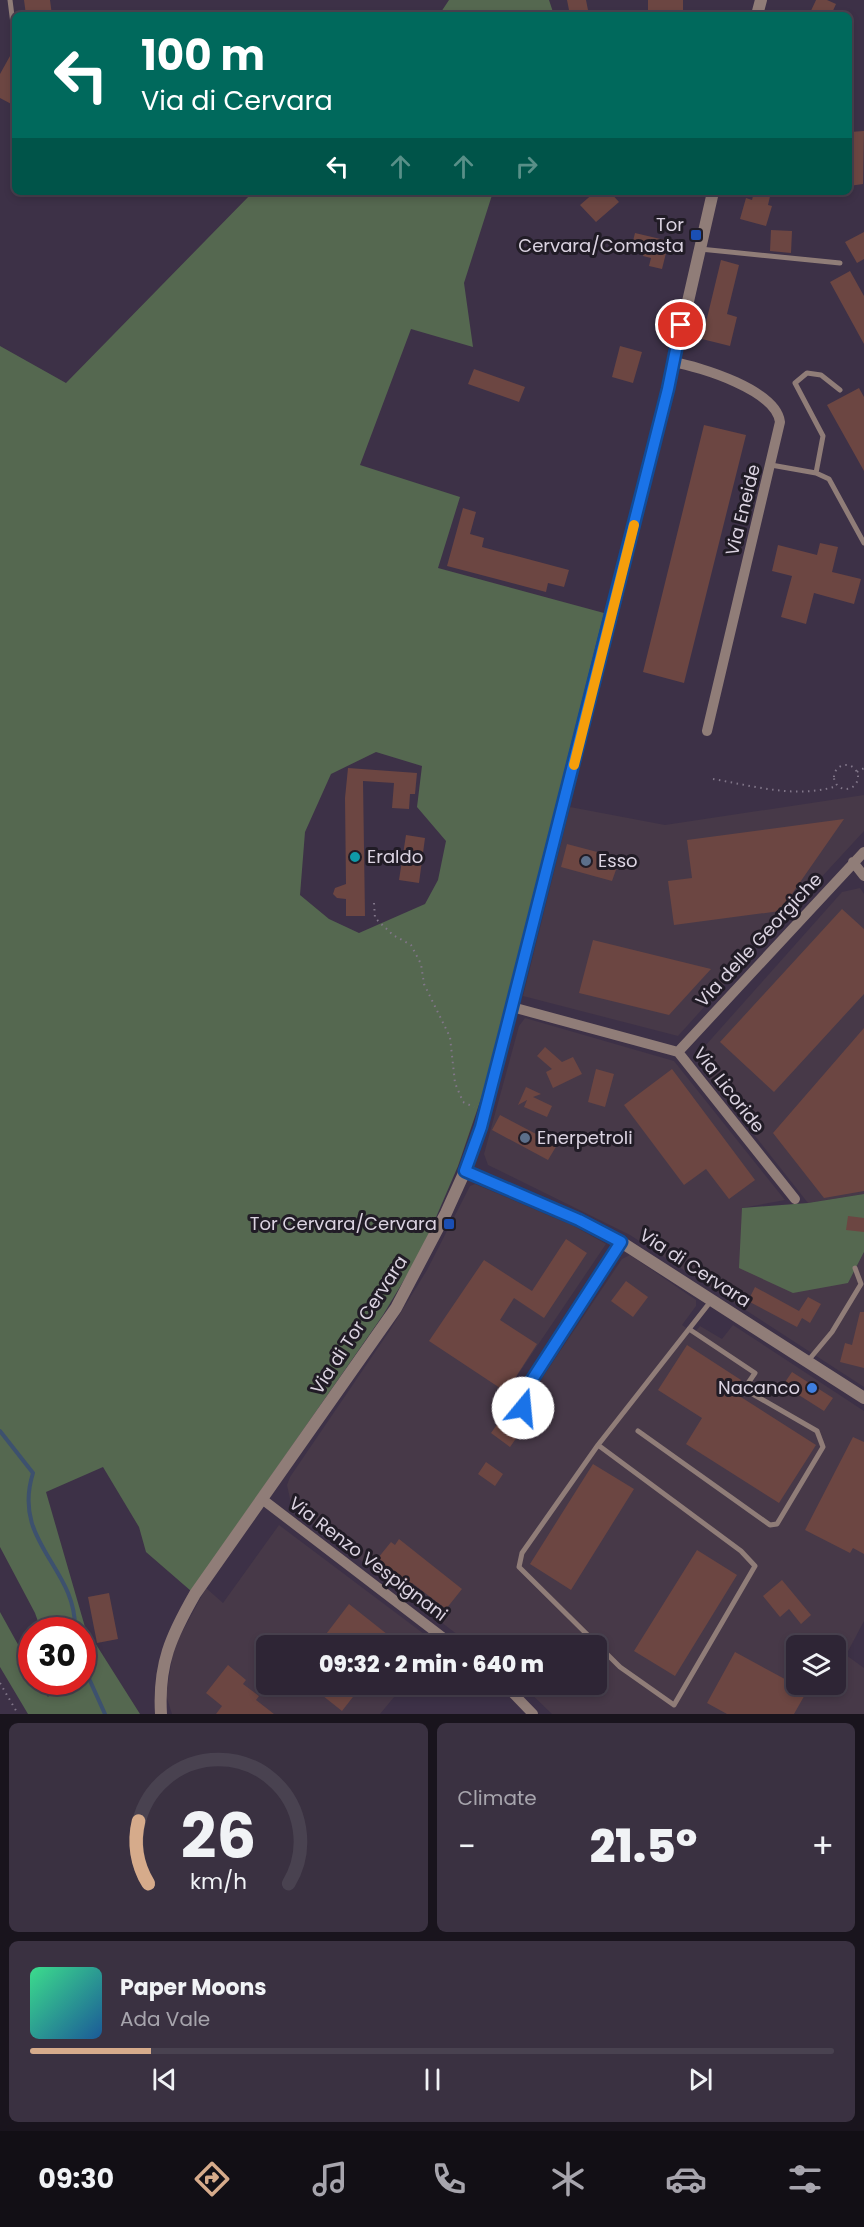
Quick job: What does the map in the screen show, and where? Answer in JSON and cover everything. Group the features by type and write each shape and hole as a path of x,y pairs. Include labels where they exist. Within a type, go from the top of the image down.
{"street":[{"name":"Via di Tor Cervara","path":"161,1714 160,1680 172,1635 195,1594 396,1308 425,1257 465,1171 485,1110 512,1007 673,362 712,195"},
{"name":"Via Eneide","path":"673,362 718,375 762,397 779,414 780,427 707,731"},
{"name":"Via delle Georgiche","path":"678,1052 864,852"},
{"path":"853,862 864,876"},
{"name":"Via Licoride","path":"512,1007 678,1052 795,1199"},
{"name":"Via di Cervara","path":"465,1171 579,1220 621,1242 864,1398"},
{"path":"528,1413 522,1404 528,1386 621,1242"},
{"name":"Via Renzo Vespignani","path":"262,1499 440,1635"},
{"path":"515,1695 533,1714"}],"lane":[{"path":"10,0 12,16"},
{"path":"699,249 840,263"},
{"path":"816,474 823,436 795,383 807,373 821,375 840,390"},
{"path":"771,465 816,474 829,479 864,543"},
{"path":"807,1362 832,1332 861,1284 855,1268"},
{"path":"598,1445 741,1551 755,1566 674,1705 620,1667 519,1567 522,1553 598,1445 712,1300"},
{"path":"638,1431 770,1526 777,1524 823,1447 818,1431 744,1389 755,1373 689,1329"}],"path":[{"path":"712,779 804,793 837,786 844,789 853,787 857,781 857,772 851,766 843,765 836,770 833,778 837,786"},
{"path":"857,772 864,768"},
{"path":"374,903 375,918 411,945 421,964 424,984 450,1037 455,1083 463,1102 485,1110"},
{"path":"0,1683 18,1714"}],"shaded area":[{"path":"864,795 864,831 770,933 754,934 746,957 736,955 733,975 678,1036 523,996 570,807 665,825"},
{"path":"860,888 864,894 864,1194 808,1203 700,1066 697,1055 842,892"},
{"path":"525,1018 674,1061 785,1200 742,1208 848,1283 864,1252 864,1387 630,1235 488,1165 484,1154 519,1026"},
{"path":"475,1184 574,1226 606,1244 498,1404 536,1429 549,1409 538,1402 534,1394 538,1384 622,1259 630,1255 696,1300 696,1306 682,1325 694,1333 700,1326 722,1339 733,1325 864,1411 864,1621 846,1655 864,1668 864,1714 552,1714 532,1695 607,1695 607,1635 458,1635 292,1508 287,1485 290,1477 390,1330 427,1270 470,1186"},
{"path":"279,1525 425,1635 256,1635 256,1695 396,1695 380,1714 172,1714 166,1695 174,1647 206,1588 223,1603"}],"green space":[{"path":"449,0 549,0 553,12 441,12"},
{"path":"250,195 492,195 464,283 473,347 411,329 360,465 460,497 438,568 604,613 485,1087 458,1166 422,1250 383,1315 191,1591 146,1552 139,1527 103,1467 46,1492 82,1617 36,1617 0,1547 0,346 66,383","holes":["376,752 422,766 417,807 446,841 438,880 425,904 359,933 329,919 300,895 305,832 331,774"]},
{"path":"864,1194 864,1252 848,1283 793,1293 739,1268 742,1208 808,1203"},
{"path":"0,1612 18,1645 18,1695 47,1695 48,1697 49,1695 96,1695 96,1644 140,1714 28,1714 0,1667"}],"building":[{"path":"24,0 50,0 52,12 26,12"},
{"path":"567,0 586,0 588,12 569,12"},
{"path":"648,0 683,0 683,12 648,12"},
{"path":"816,0 827,0 836,4 832,12 810,12"},
{"path":"12,52 12,104 0,98 0,74"},
{"path":"864,131 863,184 852,186 852,132"},
{"path":"592,195 613,195 619,202 596,222 580,205"},
{"path":"753,195 770,195 768,205 772,206 766,226 740,219 746,198 752,200"},
{"path":"771,230 792,231 791,253 770,251"},
{"path":"864,232 864,259 857,263 845,242"},
{"path":"635,233 669,241 662,269 649,266 651,258 643,256 644,252 631,249"},
{"path":"721,260 739,265 727,314 737,317 730,346 702,339"},
{"path":"850,271 864,296 864,344 830,282"},
{"path":"620,346 642,352 633,383 612,377"},
{"path":"474,369 525,387 519,402 468,384"},
{"path":"859,388 864,397 864,471 827,405"},
{"path":"704,425 746,435 684,683 643,672"},
{"path":"463,508 476,512 470,534 484,538 482,547 569,570 564,587 548,583 546,592 447,566"},
{"path":"820,543 838,547 832,572 861,579 854,604 814,593 806,624 781,617 792,576 772,571 778,545 817,555"},
{"path":"348,768 417,773 415,794 410,794 409,809 392,808 394,783 363,781 365,916 346,916 346,899 337,898 333,894 335,888 346,884 345,798"},
{"path":"844,819 780,911 674,925 668,881 692,878 687,840"},
{"name":"Eraldo","path":"406,835 425,838 419,883 399,880"},
{"path":"567,844 601,853 598,862 617,867 612,881 561,867"},
{"path":"842,909 864,929 864,994 774,1092 720,1042"},
{"path":"593,940 711,969 669,1015 579,993"},
{"path":"864,1028 864,1191 824,1198 773,1133"},
{"path":"545,1047 562,1062 573,1057 582,1074 553,1088 546,1072 552,1069 537,1056"},
{"path":"596,1069 614,1074 605,1107 588,1102"},
{"path":"672,1069 755,1180 729,1199 706,1169 684,1185 624,1105"},
{"path":"526,1087 541,1094 533,1097 552,1106 547,1117 524,1107 527,1100 518,1105"},
{"path":"500,1115 557,1145 548,1160 492,1130"},
{"path":"848,1216 864,1218 864,1232 846,1230"},
{"path":"566,1239 587,1253 544,1318 514,1298 500,1320 537,1344 506,1392 429,1341 484,1260 532,1291"},
{"path":"626,1281 648,1297 633,1317 611,1301"},
{"path":"755,1287 799,1311 808,1297 821,1304 810,1323 802,1318 797,1327 748,1301"},
{"path":"860,1312 864,1312 864,1368 840,1362 845,1343 852,1345"},
{"path":"687,1345 741,1380 733,1392 816,1445 779,1503 686,1444 702,1418 658,1390"},
{"path":"792,1372 833,1398 824,1411 783,1385"},
{"path":"503,1416 522,1430 510,1447 491,1433"},
{"path":"853,1437 864,1442 864,1554 853,1548 850,1553 805,1530"},
{"path":"486,1462 503,1474 495,1486 478,1474"},
{"path":"593,1464 634,1489 571,1590 530,1564"},
{"path":"399,1539 462,1589 446,1609 412,1583 407,1589 374,1563 391,1542 395,1545"},
{"path":"697,1550 737,1575 675,1676 634,1651"},
{"path":"782,1580 811,1615 801,1624 789,1609 780,1617 763,1596"},
{"path":"109,1593 118,1639 97,1643 96,1617 92,1617 88,1597"},
{"path":"349,1604 388,1635 325,1635"},
{"path":"735,1652 786,1680 786,1695 805,1695 794,1714 727,1714 707,1703"},
{"path":"228,1665 246,1680 243,1684 259,1696 256,1700 274,1714 216,1714 222,1706 206,1693"},
{"path":"322,1695 354,1695 342,1711"}],"waterway":[{"path":"0,1431 33,1473 29,1497 31,1518 37,1537 66,1589 74,1617"},
{"path":"96,1694 105,1714"}],"slow traffic":[{"path":"574,765 634,525"}],"place":[{"name":"Tor Cervara/Comasta","path":"696,235"},
{"name":"Eraldo","path":"355,857"},
{"name":"Esso","path":"586,861"},
{"name":"Enerpetroli","path":"525,1138"},
{"name":"Tor Cervara/Cervara","path":"449,1224"},
{"name":"Nacanco","path":"812,1388"}],"route":[{"path":"523,1408 523,1399 528,1386 621,1242 579,1220 465,1171 481,1127 506,1030 668,389 681,325"}]}
